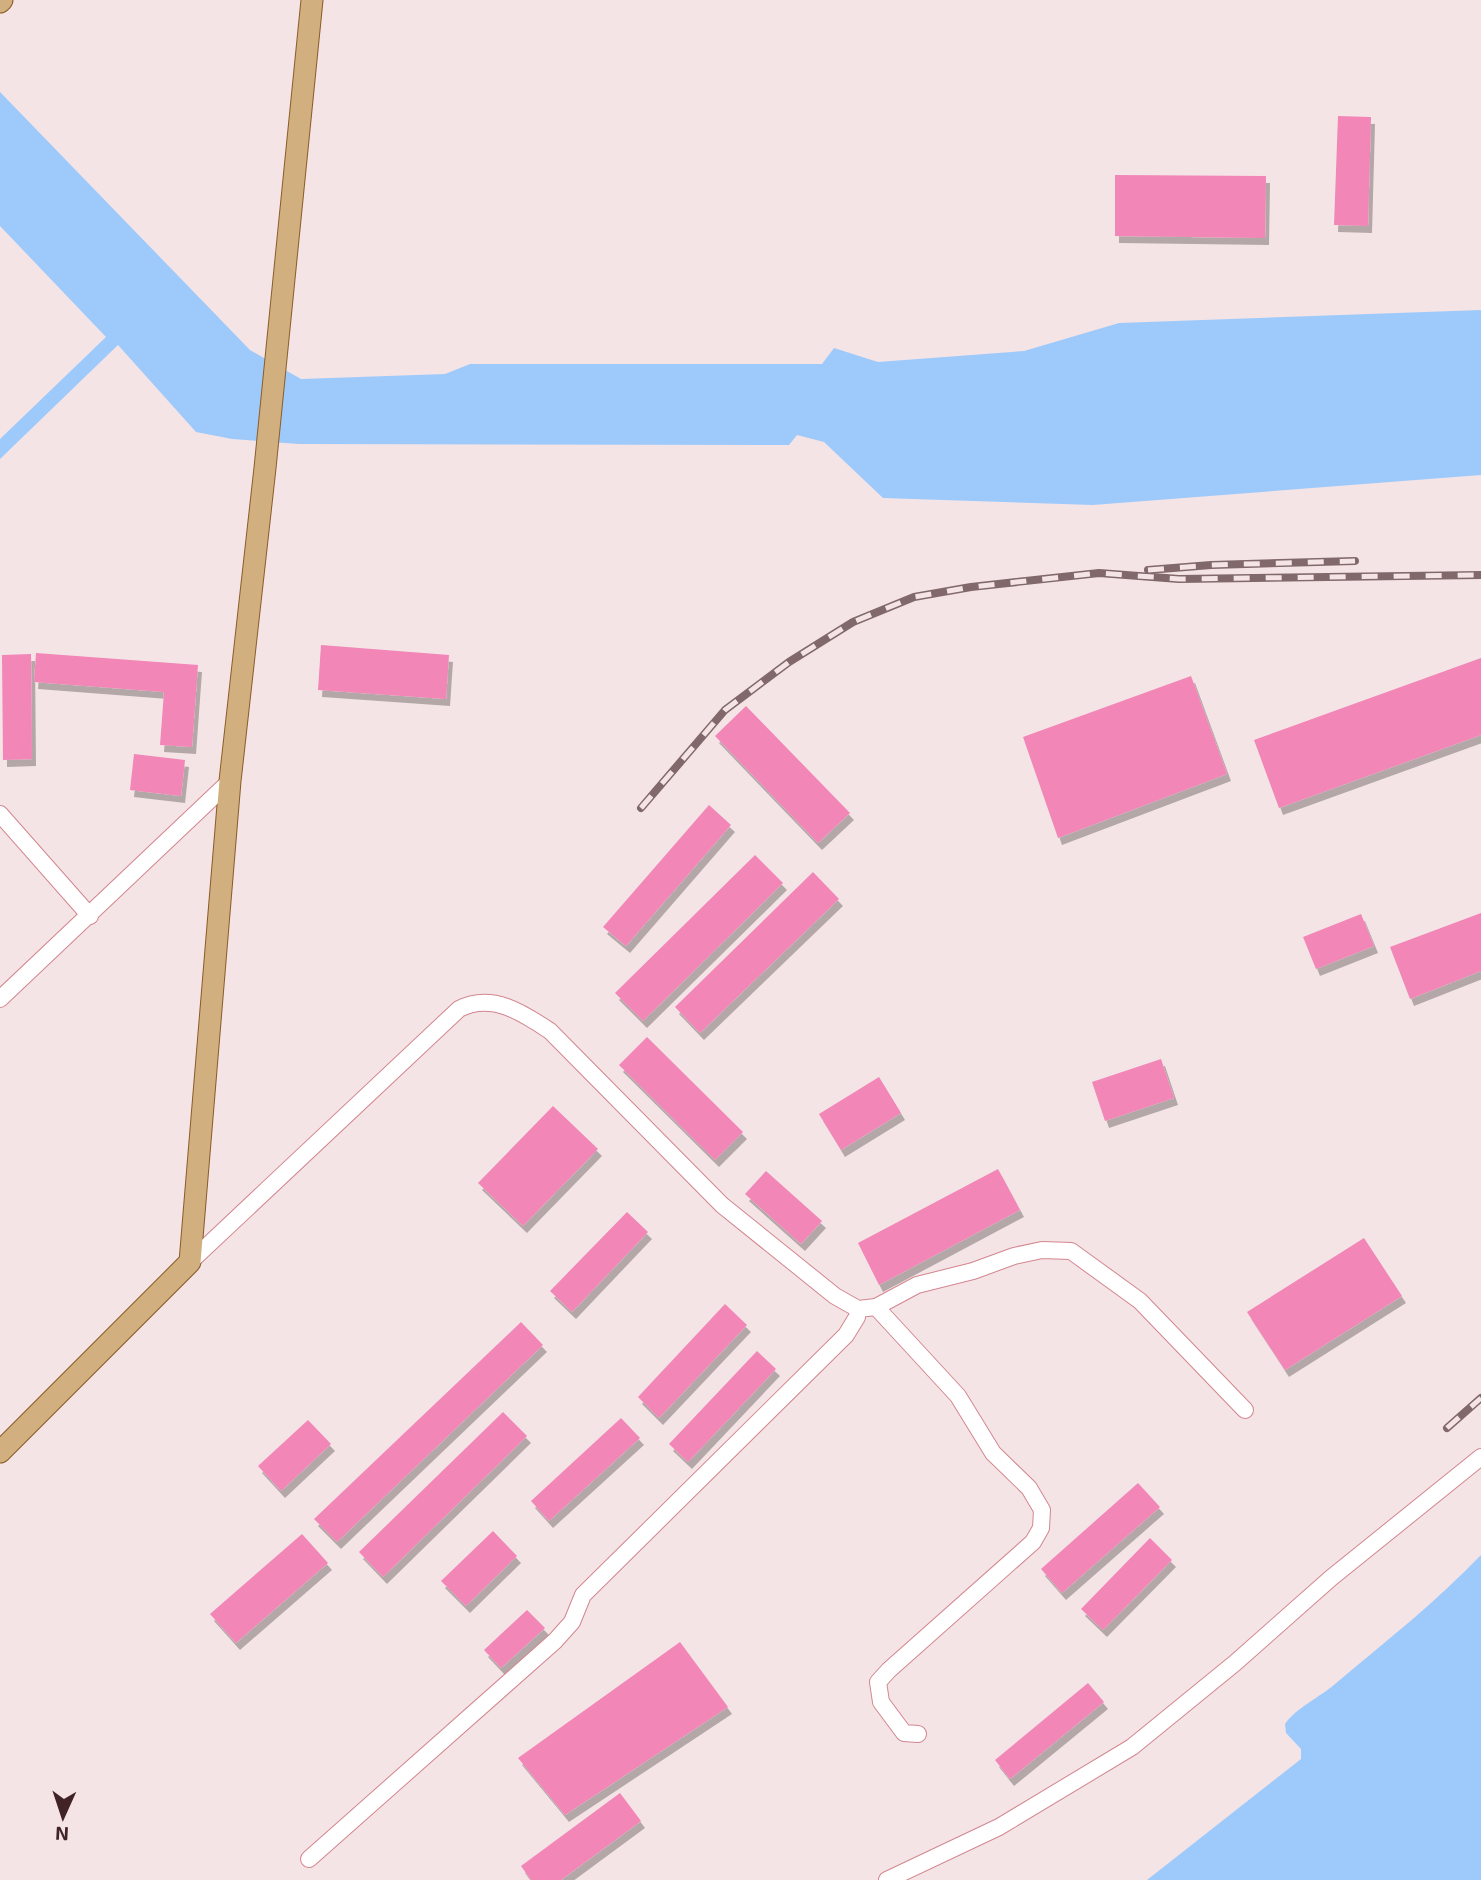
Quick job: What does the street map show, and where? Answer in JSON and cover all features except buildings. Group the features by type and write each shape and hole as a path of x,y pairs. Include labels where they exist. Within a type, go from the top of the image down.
{"main road":[{"path":"0,1452 190,1262 230,781 265,468 312,0"}],"street":[{"path":"0,999 230,781"},
{"path":"0,814 90,916"},
{"path":"190,1262 459,1009 471,1003 489,1002 519,1010 550,1031 722,1205 835,1296 858,1308 876,1307 918,1285 973,1271 1014,1256 1042,1250 1071,1251 1140,1301 1245,1410"},
{"path":"876,1307 958,1396 993,1453 1029,1488 1042,1510 1041,1528 1033,1542 878,1682 881,1702 904,1733 918,1734"},
{"path":"309,1859 555,1641 572,1622 583,1595 846,1335 857,1317 858,1308"},
{"path":"887,1880 999,1827 1132,1747 1236,1663 1331,1578 1481,1457"}],"water":[{"path":"0,92 250,350 301,379 445,374 470,364 822,364 834,348 878,362 1024,351 1119,323 1481,310 1481,475 1093,505 883,498 824,442 797,435 789,445 299,444 232,439 196,432 118,345 0,459 0,439 106,337 0,226"},
{"path":"1481,1555 1481,1880 1147,1880 1301,1759 1301,1749 1286,1733 1285,1724 1290,1718 1410,1621"}],"railway":[{"path":"1148,570 1211,565 1355,561"},
{"path":"641,808 725,710 789,662 853,622 914,597 971,587 1099,573 1179,579 1481,575"},
{"path":"1447,1428 1481,1398"}]}
